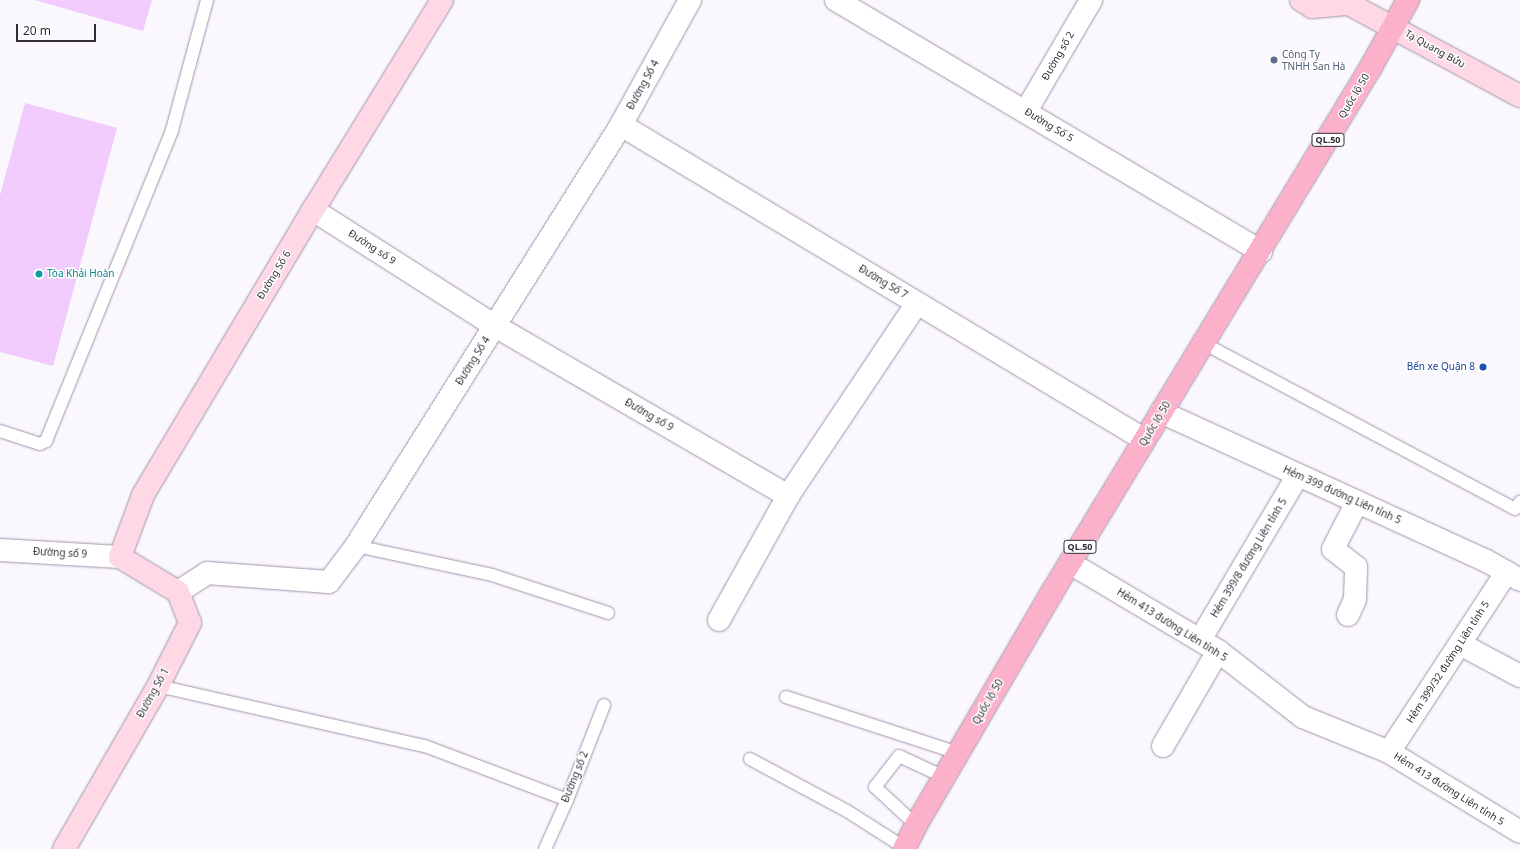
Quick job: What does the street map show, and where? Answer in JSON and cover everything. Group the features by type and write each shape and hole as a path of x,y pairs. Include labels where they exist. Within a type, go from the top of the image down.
{"main road":[{"name":"Quốc lộ 50","path":"905,849 916,825 1070,563 1372,67 1408,0"}],"street":[{"name":"Đường Số 6","path":"120,557 143,495 313,210 442,0"},
{"name":"Đường Số 4","path":"178,592 207,573 329,582 356,546 621,125 690,0"},
{"name":"Đường Số 5","path":"836,0 1261,251"},
{"name":"Đường số 2","path":"1026,111 1091,0"},
{"name":"Tạ Quang Bửu","path":"1300,0 1312,7 1348,2 1520,96"},
{"name":"Đường Số 7","path":"621,125 1145,440"},
{"name":"Đường số 9","path":"313,210 495,326 788,496"},
{"path":"719,620 788,496 917,303"},
{"name":"Hẻm 399 đường Liên tỉnh 5","path":"1162,412 1485,560 1513,576"},
{"name":"Hẻm 399/8 đường Liên tỉnh 5","path":"1200,640 1298,475"},
{"path":"1348,615 1356,599 1356,567 1333,548 1357,502"},
{"name":"Đường số 9","path":"0,550 120,557"},
{"path":"120,557 178,592"},
{"name":"Hẻm 413 đường Liên tỉnh 5","path":"1070,563 1218,651 1303,717 1389,752 1520,832"},
{"name":"Hẻm 399/32 đường Liên tỉnh 5","path":"1389,752 1460,644 1513,576"},
{"name":"Đường Số 1","path":"64,849 158,686 190,623 178,592"},
{"path":"1460,644 1520,676"},
{"path":"1163,746 1218,651"}],"lane":[{"path":"0,431 40,444 46,441 172,130 206,0"},
{"path":"1203,343 1516,509 1520,502"},
{"path":"356,546 492,575 608,613"},
{"path":"158,686 425,746 566,800"},
{"path":"786,698 958,753"},
{"name":"Đường số 2","path":"545,849 604,705"},
{"path":"916,825 875,787 899,756 944,777"},
{"path":"750,759 847,811 905,849"}],"building":[{"path":"35,0 152,0 143,31"},
{"name":"Tòa Khải Hoàn","path":"25,103 117,128 53,366 0,352 0,195"}],"place":[{"name":"Công Ty TNHH San Hà","path":"1274,60"},
{"name":"Tòa Khải Hoàn","path":"39,274"},
{"name":"Bến xe Quận 8","path":"1483,367"}]}
